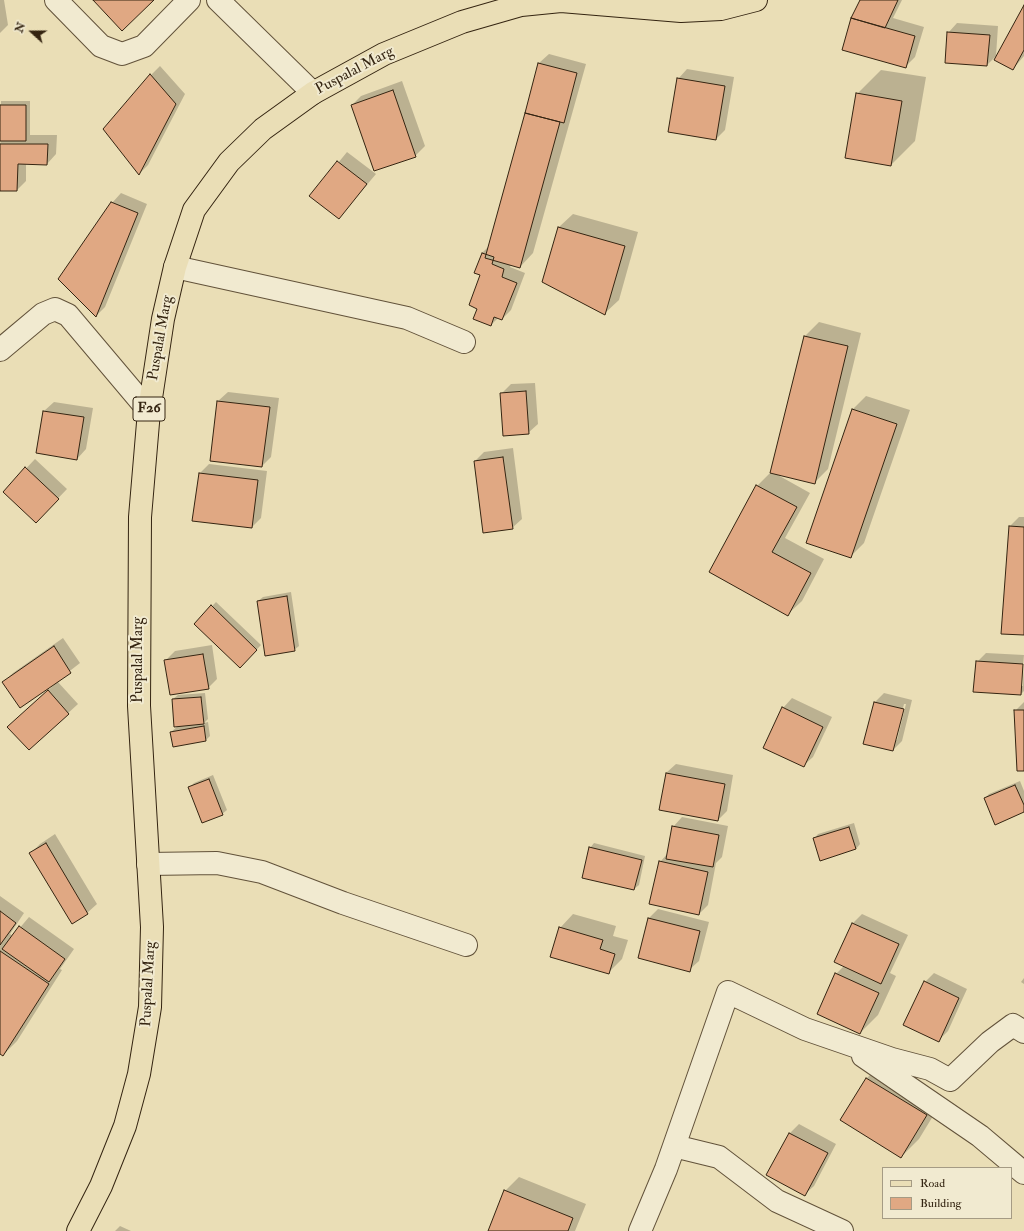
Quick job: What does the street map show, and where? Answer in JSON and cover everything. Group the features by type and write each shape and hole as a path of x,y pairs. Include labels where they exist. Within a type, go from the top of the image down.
{"main road":[{"name":"Puspalal Marg","path":"78,1231 101,1186 120,1139 139,1074 150,1008 152,927 139,698 140,517 149,411 163,319 175,267 194,210 229,162 263,129 313,93 384,54 462,22 521,5 561,1 681,11 721,9 756,0"}],"street":[{"path":"56,0 101,46 122,54 144,46 189,0"},
{"path":"218,0 313,93"},
{"path":"175,267 407,318 464,342"},
{"path":"0,350 43,314 55,309 68,314 149,411"},
{"path":"148,864 218,863 262,872 343,903 466,945"},
{"path":"640,1231 674,1146 728,992 805,1029 892,1059 930,1069 950,1080 990,1042 1013,1025 1024,1032"},
{"path":"840,1041 980,1136 1024,1173"},
{"path":"674,1146 720,1157 777,1201 842,1231"}],"building":[{"path":"93,0 154,0 122,31"},
{"path":"860,0 898,0 885,28 851,18"},
{"path":"1024,5 1024,50 1013,70 994,60"},
{"path":"851,18 915,36 906,68 842,50"},
{"path":"947,32 990,35 987,66 945,63"},
{"path":"538,63 577,73 564,123 525,113"},
{"path":"150,74 176,104 139,175 103,129"},
{"path":"677,78 725,86 716,140 668,132"},
{"path":"393,90 416,157 374,171 351,105"},
{"path":"856,93 902,101 891,166 845,158"},
{"path":"0,105 26,105 26,141 0,141"},
{"path":"525,113 560,122 520,268 485,258"},
{"path":"0,144 48,144 47,165 18,164 17,191 0,191"},
{"path":"337,161 367,184 339,219 309,196"},
{"path":"111,202 138,213 96,317 58,279"},
{"path":"558,227 625,246 605,315 542,282"},
{"path":"482,253 494,257 492,264 504,269 502,277 517,283 502,320 494,317 491,326 473,319 477,309 469,305 480,275 474,273"},
{"path":"804,336 848,346 815,484 770,473"},
{"path":"526,391 529,434 503,436 500,393"},
{"path":"217,401 270,407 262,467 210,461"},
{"path":"852,409 897,424 851,558 806,543"},
{"path":"43,411 84,417 77,460 36,453"},
{"path":"503,457 513,529 483,533 474,461"},
{"path":"25,467 59,499 36,523 3,492"},
{"path":"199,473 258,480 252,528 192,521"},
{"path":"756,485 797,507 772,552 811,573 788,616 709,572"},
{"path":"1009,526 1024,527 1024,635 1001,634"},
{"path":"287,596 295,651 265,656 257,601"},
{"path":"211,605 257,650 240,668 194,624"},
{"path":"54,646 71,673 20,708 2,682"},
{"path":"203,654 209,689 170,695 164,660"},
{"path":"976,661 1023,664 1021,695 973,692"},
{"path":"48,690 69,714 29,750 7,727"},
{"path":"201,697 204,724 174,727 172,699"},
{"path":"874,702 904,709 893,751 863,744"},
{"path":"782,707 823,727 804,767 763,748"},
{"path":"1014,710 1024,710 1024,771 1017,771"},
{"path":"204,726 206,741 173,747 170,732"},
{"path":"666,773 725,784 718,821 659,810"},
{"path":"209,779 223,815 202,823 188,787"},
{"path":"1015,785 1024,805 1024,812 995,825 984,798"},
{"path":"672,826 719,835 713,867 666,859"},
{"path":"849,827 856,849 820,861 813,838"},
{"path":"46,843 88,914 72,924 29,853"},
{"path":"589,847 642,860 634,890 582,878"},
{"path":"659,861 708,872 699,915 649,904"},
{"path":"0,911 16,923 0,945"},
{"path":"648,918 700,931 690,972 638,958"},
{"path":"852,923 899,944 881,984 834,962"},
{"path":"19,926 65,959 49,982 2,949"},
{"path":"559,927 603,940 600,949 615,954 609,974 550,957"},
{"path":"0,951 49,984 3,1056 0,1054"},
{"path":"835,973 879,993 860,1034 817,1014"},
{"path":"924,981 959,998 939,1042 903,1025"},
{"path":"866,1078 927,1115 901,1158 840,1120"},
{"path":"789,1133 828,1153 805,1196 766,1175"},
{"path":"504,1190 573,1218 568,1231 488,1231"}]}
